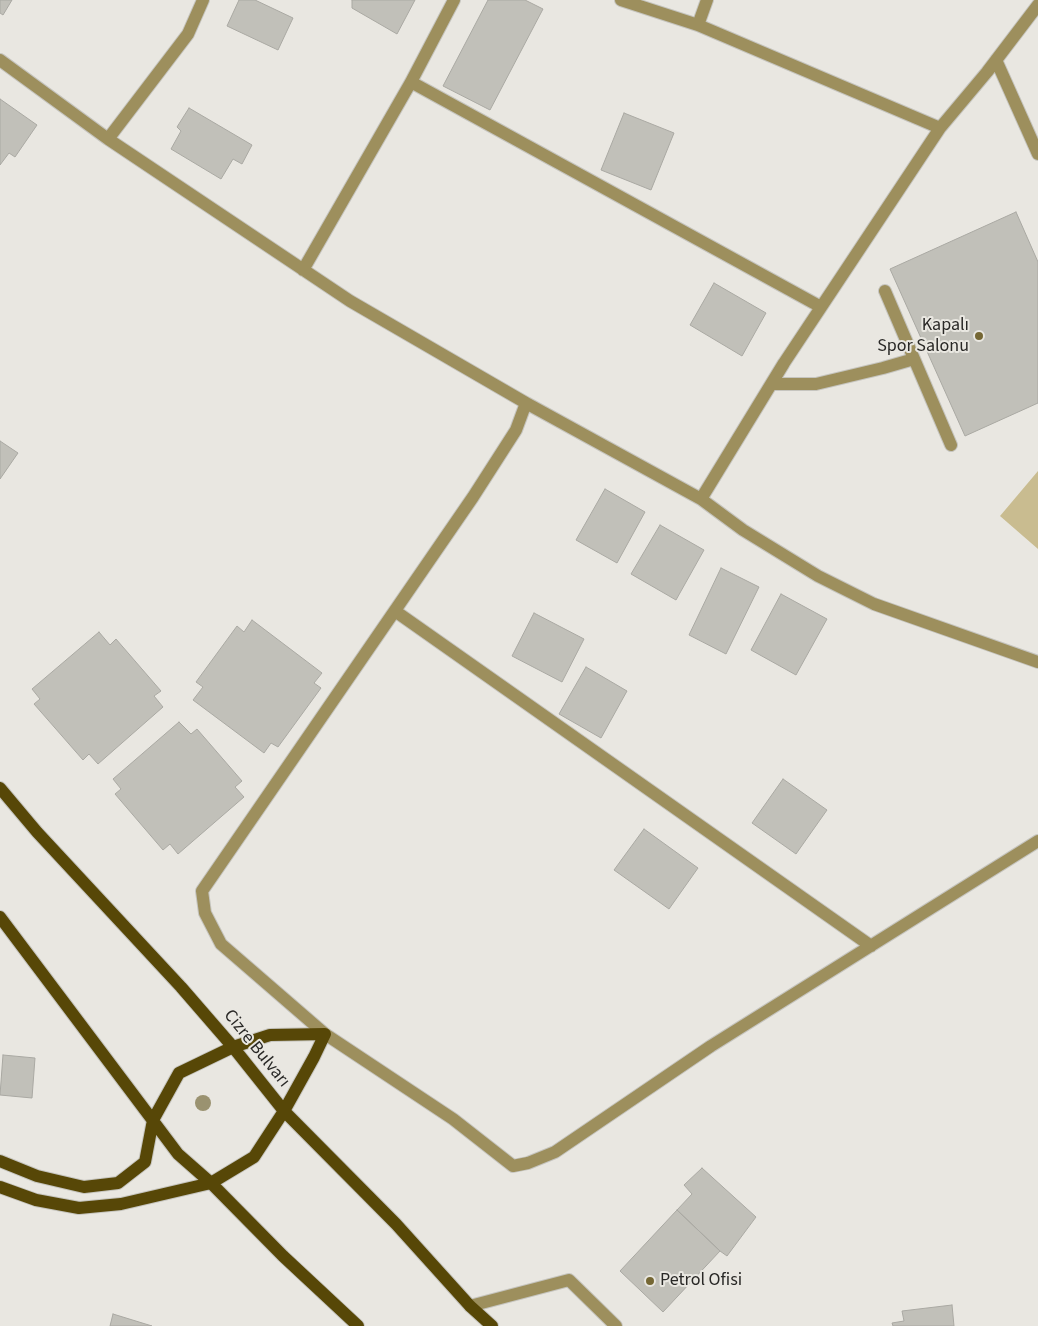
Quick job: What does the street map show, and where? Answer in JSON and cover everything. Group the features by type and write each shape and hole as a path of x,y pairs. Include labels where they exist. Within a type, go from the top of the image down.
{"main road":[{"name":"Cizre Bulvarı","path":"0,788 37,832 181,987 233,1047 284,1111 396,1224 470,1306 492,1326"},
{"path":"0,917 178,1154 211,1183 283,1256 358,1326"},
{"path":"0,1161 37,1176 84,1188 118,1182 146,1162 153,1120 179,1073 233,1047 270,1034 325,1034 284,1111 254,1157 211,1183 121,1204 79,1208 36,1200 0,1187"}],"street":[{"path":"108,139 188,34 203,0"},
{"path":"303,270 410,82 454,0"},
{"path":"621,0 698,25 940,128"},
{"path":"698,25 707,0"},
{"path":"701,498 821,307 940,128 996,60 1038,4"},
{"path":"0,60 108,139 350,301 526,403 701,498 743,530 818,576 866,600 1038,662"},
{"path":"996,60 1038,154"},
{"path":"410,82 821,307"},
{"path":"885,291 951,445"},
{"path":"772,384 816,384 914,359"},
{"path":"526,403 516,430 473,497 202,891 206,913 221,944 325,1034 453,1119 513,1166 528,1163 555,1152 711,1046 1038,840"},
{"path":"395,611 871,946"},
{"path":"470,1306 570,1280 616,1326"}],"shaded area":[{"path":"1038,471 1038,549 1000,516"}],"building":[{"path":"0,0 12,0 3,15 0,13"},
{"path":"239,0 255,0 293,18 278,50 227,26"},
{"path":"352,0 415,0 397,34 352,8"},
{"path":"488,0 525,0 543,9 490,110 443,86"},
{"path":"0,99 37,125 15,157 9,153 0,165"},
{"path":"189,108 252,145 242,164 233,159 221,179 171,149 181,131 177,127"},
{"path":"624,113 674,133 651,190 601,170"},
{"name":"Kapalı Spor Salonu","path":"1016,212 1038,262 1038,403 965,436 890,269"},
{"path":"714,283 766,313 742,356 690,325"},
{"path":"0,441 18,453 0,479"},
{"path":"605,489 645,512 617,563 576,540"},
{"path":"660,525 704,550 676,600 631,574"},
{"path":"721,568 759,587 726,654 689,635"},
{"path":"781,594 827,619 796,675 751,650"},
{"path":"534,613 584,639 562,682 512,656"},
{"path":"252,620 322,673 314,683 321,688 278,747 271,743 264,753 193,700 203,687 196,682 237,626 244,632"},
{"path":"99,632 110,645 116,639 161,691 154,696 163,707 98,764 89,754 83,760 34,704 40,699 32,689"},
{"path":"586,667 627,691 601,738 559,714"},
{"path":"179,722 191,734 197,729 242,781 235,787 244,797 178,854 170,844 163,850 115,794 121,789 113,779"},
{"path":"783,779 827,810 796,854 752,823"},
{"path":"644,829 698,868 669,909 614,870"},
{"path":"3,1055 35,1058 32,1098 0,1095"},
{"path":"702,1168 756,1217 727,1256 677,1210 692,1194 684,1185"},
{"path":"677,1210 720,1251 663,1312 620,1271"},
{"path":"952,1305 954,1326 893,1326 892,1323 904,1321 902,1311"},
{"path":"113,1314 152,1326 110,1326"}],"place":[{"name":"Kapalı Spor Salonu","path":"979,336"},
{"name":"Petrol Ofisi","path":"650,1281"}]}
